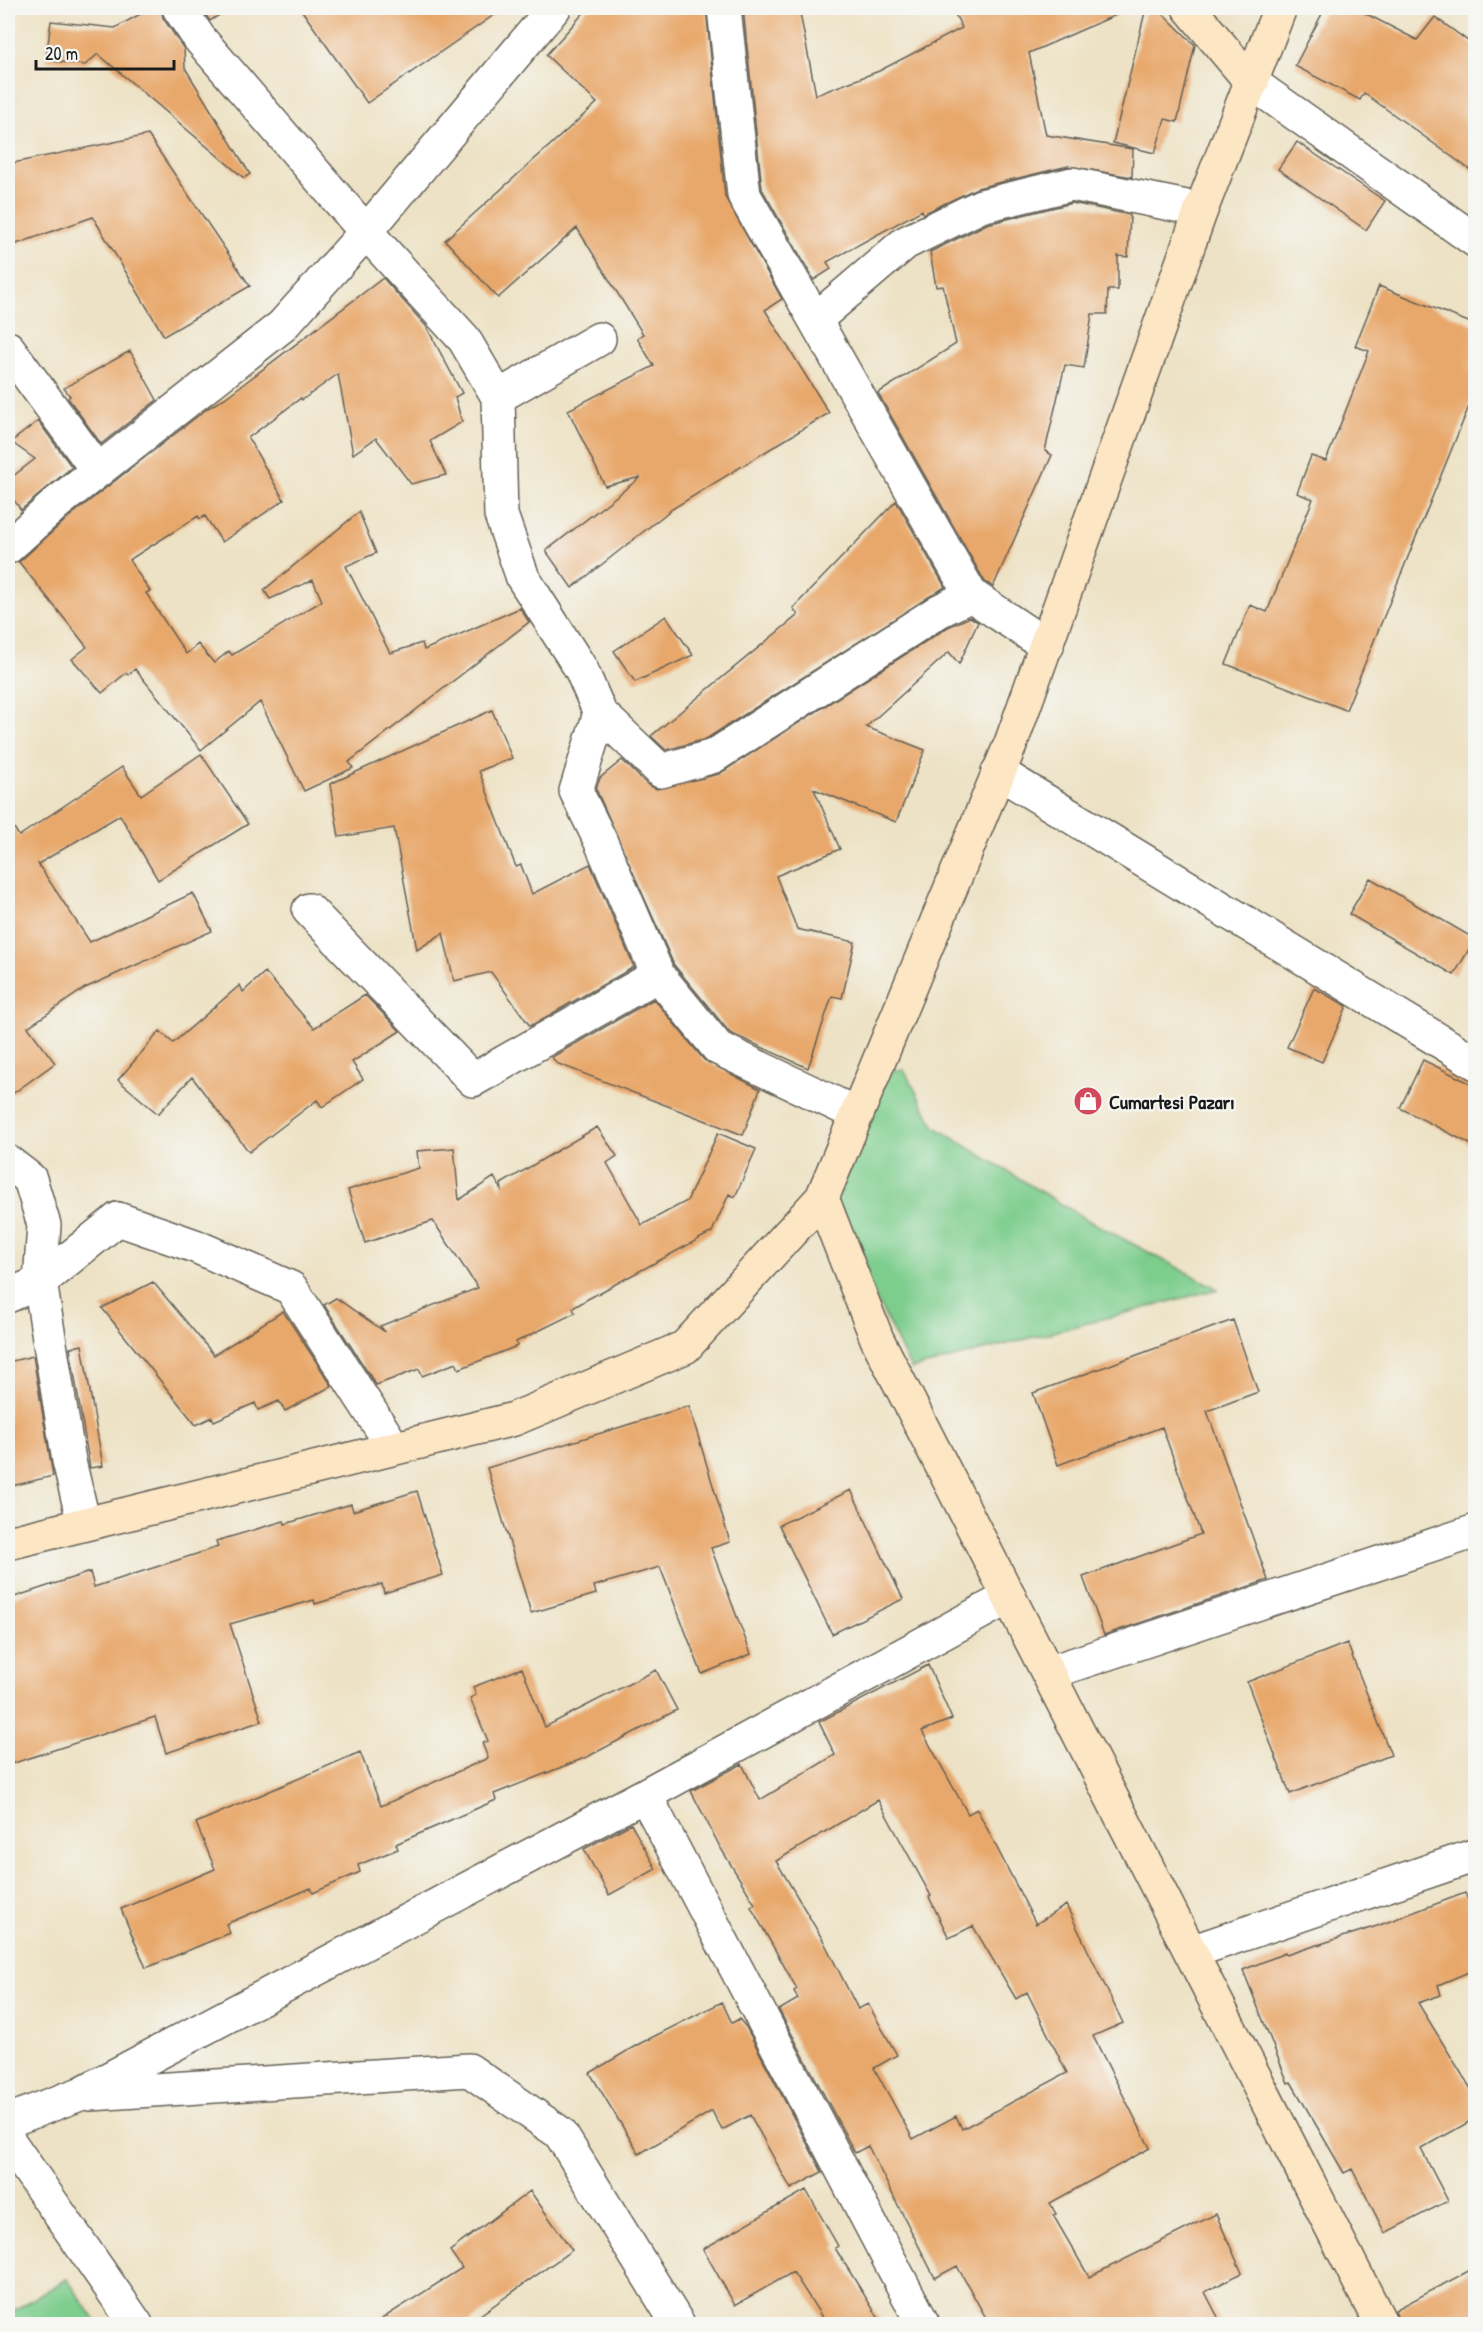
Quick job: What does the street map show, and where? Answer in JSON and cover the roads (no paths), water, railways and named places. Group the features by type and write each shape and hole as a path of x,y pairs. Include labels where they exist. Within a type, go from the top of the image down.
{"street":[{"path":"179,8 199,38 366,232 464,339 498,398 501,515 523,578 581,669 600,713 661,771 714,756 939,611 971,595"},
{"path":"8,547 98,471 282,326 366,232 554,8"},
{"path":"724,8 744,195 971,595 1047,646"},
{"path":"1189,8 1252,82 1476,241"},
{"path":"8,1543 514,1419 685,1347 822,1198 998,772 1047,646 1201,210 1280,8"},
{"path":"815,320 905,243 981,206 1072,184 1201,210"},
{"path":"498,398 599,339"},
{"path":"8,348 98,471"},
{"path":"600,713 576,791 658,975 718,1048 857,1114"},
{"path":"998,772 1476,1063"},
{"path":"309,910 472,1080 658,975"},
{"path":"8,1162 30,1179 44,1225 40,1282 69,1461 84,1524"},
{"path":"822,1198 877,1339 1381,2325"},
{"path":"8,1296 40,1282 118,1219 195,1246 291,1288 394,1448"},
{"path":"1048,1673 1476,1531"},
{"path":"8,2121 80,2094 645,1795 1009,1597"},
{"path":"645,1795 923,2325"},
{"path":"1191,1952 1476,1855"},
{"path":"80,2094 469,2070 560,2133 678,2325"},
{"path":"8,2140 136,2325"}],"place":[{"name":"Cumartesi Pazarı","path":"1088,1101"}]}
